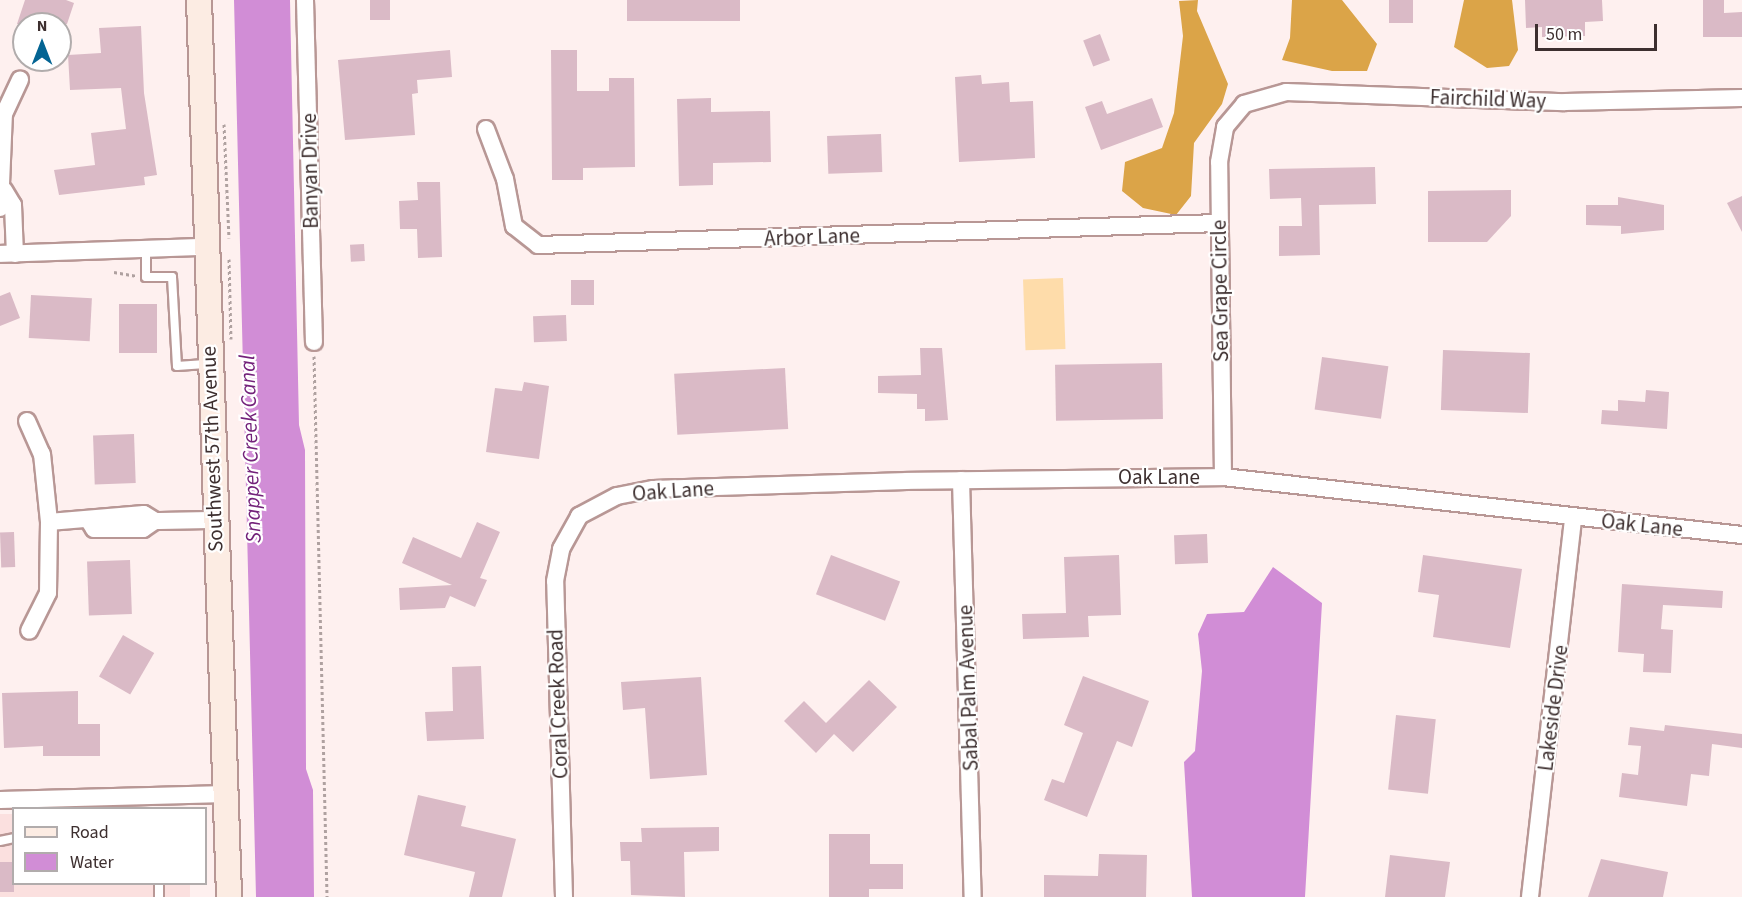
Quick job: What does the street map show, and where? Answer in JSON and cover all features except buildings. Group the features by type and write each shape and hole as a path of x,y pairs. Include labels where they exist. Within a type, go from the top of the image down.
{"main road":[{"name":"Southwest 57th Avenue","path":"199,0 214,520 229,897"}],"street":[{"name":"Banyan Drive","path":"305,0 314,342"},
{"path":"0,208 4,190 4,114 20,80"},
{"name":"Fairchild Way","path":"1237,109 1286,92 1531,101 1742,98"},
{"name":"Sea Grape Circle","path":"1223,477 1220,150 1237,109"},
{"name":"Arbor Lane","path":"486,129 505,179 514,226 538,245 1220,223"},
{"path":"4,190 13,205 7,254 205,247"},
{"path":"27,421 42,454 49,522 48,593 30,631"},
{"name":"Oak Lane","path":"579,516 600,502 653,489 961,480 1223,477 1573,518 1742,535"},
{"name":"Sabal Palm Avenue","path":"961,480 973,897"},
{"path":"49,522 88,521 96,515 144,514 155,521 214,520"},
{"name":"Coral Creek Road","path":"564,897 555,581 561,549 579,516"},
{"name":"Lakeside Drive","path":"1530,897 1573,518"},
{"path":"0,800 90,803 166,802 226,794"}],"lane":[{"path":"146,249 146,277 172,277 177,366 209,364"}],"path":[{"path":"114,272 146,277"},
{"path":"314,342 327,897"}],"shaded area":[{"path":"1198,0 1197,11 1228,84 1222,104 1194,143 1191,196 1176,215 1143,208 1122,191 1125,162 1162,148 1174,113 1183,36 1179,1"},
{"path":"1292,0 1342,0 1377,44 1367,71 1332,71 1282,60 1290,38"},
{"path":"1464,0 1512,0 1518,50 1509,66 1487,68 1454,47"},
{"path":"1063,278 1065,349 1026,350 1023,279"},
{"path":"0,814 12,814 12,885 190,885 190,897 0,897"}],"water":[{"name":"Snapper Creek Canal","path":"234,0 290,0 299,425 305,450 306,769 313,790 314,897 256,897"},
{"path":"1273,567 1322,603 1305,897 1192,897 1184,762 1195,751 1202,671 1198,634 1207,614 1244,612"}]}
